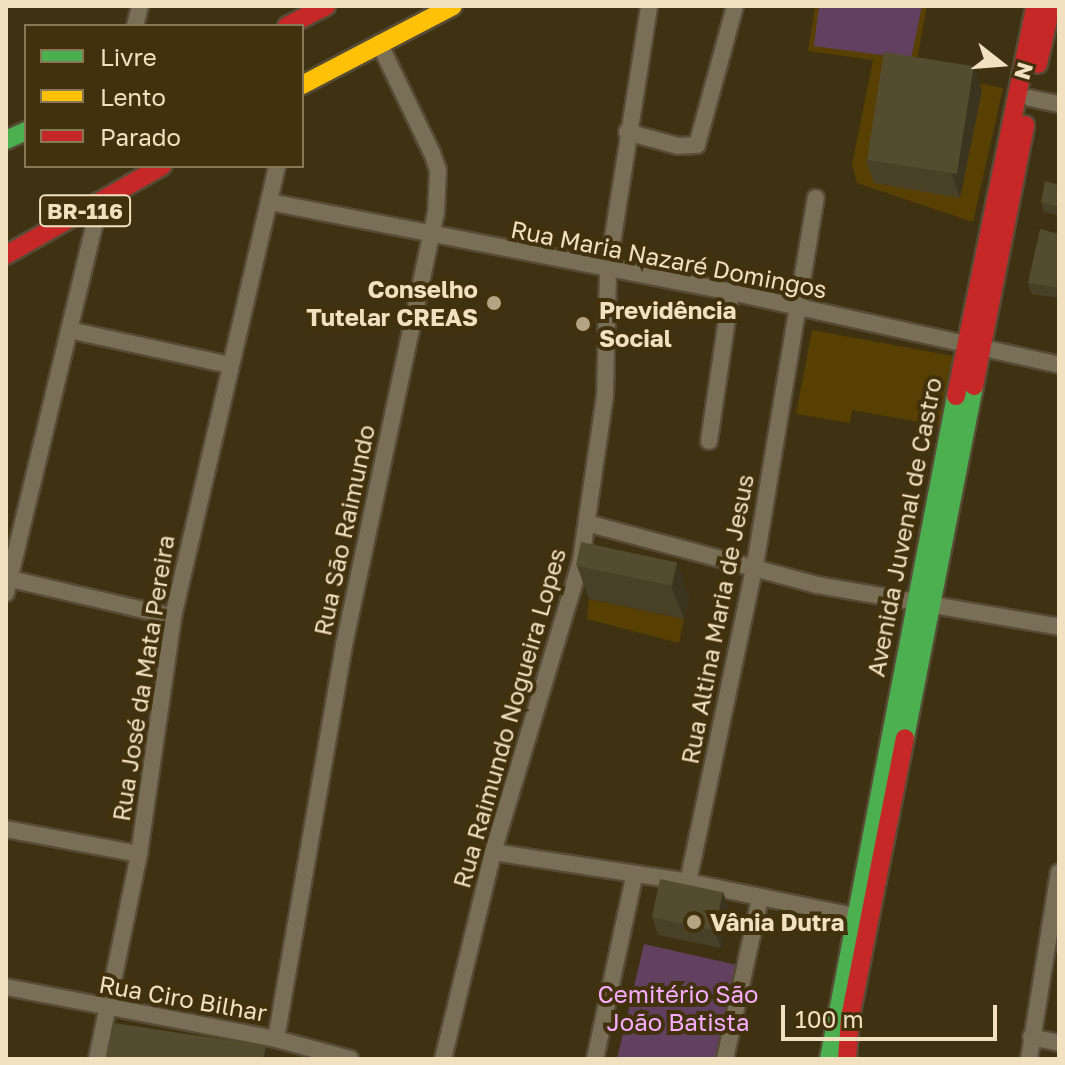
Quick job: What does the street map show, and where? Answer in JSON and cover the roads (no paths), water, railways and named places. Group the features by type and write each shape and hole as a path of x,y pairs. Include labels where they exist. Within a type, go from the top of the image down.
{"main road":[{"path":"290,24 326,6"},
{"path":"304,84 453,6"},
{"name":"Avenida Juvenal de Castro","path":"829,1059 913,605 1035,6"},
{"name":"Avenida Juvenal de Castro","path":"847,1059 850,1018 983,352 1030,98 1051,6"},
{"name":"BR-116","path":"6,255 159,168"}],"street":[{"name":"Rua Raimundo Nogueira Lopes","path":"443,1059 493,852 577,577 605,396 608,269 649,6"},
{"path":"627,132 678,146 697,145 735,6"},
{"name":"Rua São Raimundo","path":"276,1039 344,645 431,234 438,170 420,120 379,43"},
{"path":"1030,98 1059,104"},
{"name":"Rua José da Mata Pereira","path":"97,1059 139,854 173,617 277,168"},
{"name":"Rua Altina Maria de Jesus","path":"688,882 755,565 816,198"},
{"path":"100,202 7,583 173,617"},
{"name":"Rua Maria Nazaré Domingos","path":"269,202 731,292 983,352 1059,365"},
{"path":"709,441 731,292"},
{"path":"69,330 229,365"},
{"path":"587,523 755,565 817,585 913,605 1059,627"},
{"path":"6,829 139,854"},
{"path":"493,852 634,877 688,882 854,916"},
{"path":"1029,1059 1059,872"},
{"path":"595,1059 634,877"},
{"path":"725,1059 760,899"},
{"name":"Rua Ciro Bilhar","path":"6,987 107,1011 276,1039 350,1059"},
{"path":"1031,1037 1059,1043"}],"place":[{"name":"Conselho Tutelar CREAS","path":"494,303"},
{"name":"Previdência Social","path":"583,324"},
{"name":"Vânia Dutra","path":"694,922"}],"park label":[{"name":"Cemitério São João Batista","path":"678,1008"}]}
